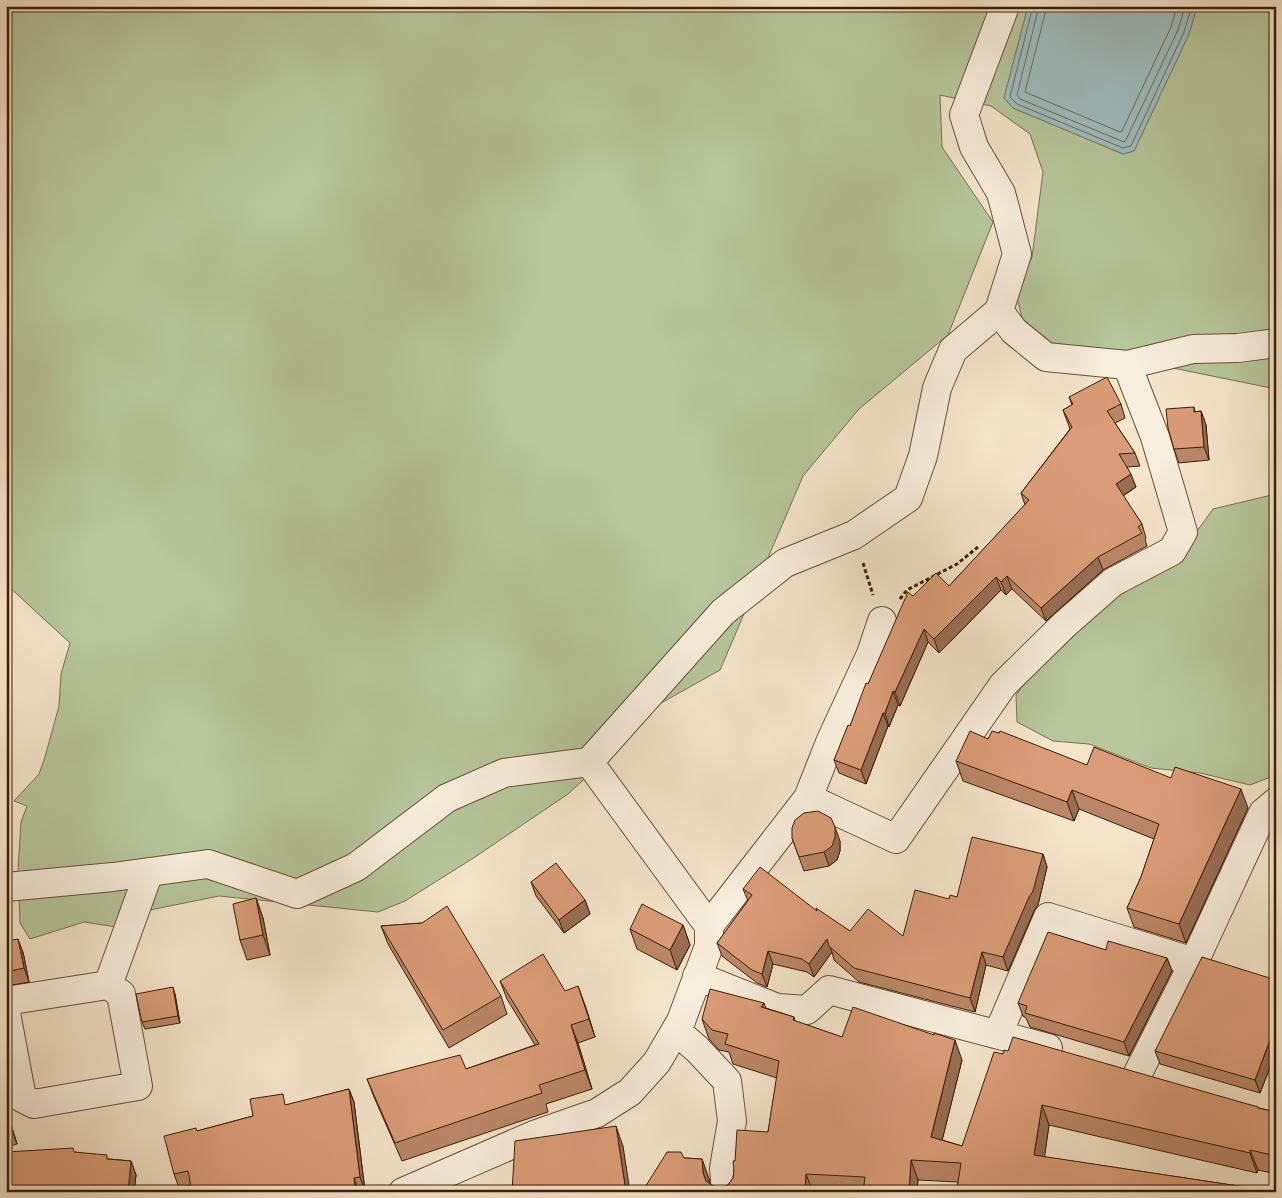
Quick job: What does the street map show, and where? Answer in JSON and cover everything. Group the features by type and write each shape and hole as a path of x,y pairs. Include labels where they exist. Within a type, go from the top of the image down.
{"street":[{"path":"6,887 114,878 208,864 297,894 356,867 447,798 504,774 588,762 724,612 785,563 854,535 908,498 923,456 937,388 953,350 999,311 1018,254 1001,193 974,147 964,115 1005,6"},
{"path":"999,311 1014,332 1046,357 1127,366 1193,349 1238,348 1276,343"},
{"path":"808,798 896,839 1003,685 1064,625 1113,582 1172,551 1183,532 1155,437 1127,366"},
{"path":"708,926 808,798 831,740 871,654 882,621"},
{"path":"403,1192 534,1135 596,1113 630,1092 657,1062 681,1021 709,946 708,926 588,762"},
{"path":"1138,1074 1194,962 1263,813 1276,802"},
{"path":"108,985 149,872"},
{"path":"998,1034 1048,916 1194,962"},
{"path":"697,976 777,1008 807,1010 828,990 1073,1055"},
{"path":"108,985 121,994 138,1086 34,1104 22,1098 6,1012 12,1000 108,985"},
{"path":"676,1031 697,1049 727,1080 732,1121 724,1168 726,1192"},
{"path":"1110,1066 1166,1082"}],"path":[{"path":"854,535 882,621"},
{"path":"882,621 907,590 957,564 978,548"}],"green space":[{"path":"6,6 1028,6 1004,98 1013,108 1123,154 1134,151 1189,34 1197,6 1276,6 1276,389 1153,364 1059,356 1023,322 1015,289 1032,257 1043,172 1030,134 991,106 940,95 942,147 993,222 948,335 859,409 803,476 720,670 645,712 603,762 568,794 472,859 405,901 378,912 219,896 145,911 117,927 84,922 30,939 20,923 18,870 21,822 27,806 14,801 39,774 59,706 61,674 70,643 6,584"},
{"path":"1276,494 1276,775 1250,785 1200,773 1151,768 1089,744 1053,741 1017,722 1016,695 1042,658 1109,597 1177,559 1213,509"}],"water":[{"path":"1028,6 1197,6 1189,34 1134,151 1123,154 1013,108 1004,98"}],"building":[{"path":"1107,377 1121,404 1107,411 1135,453 1119,454 1131,474 1116,484 1142,524 1138,527 1142,533 1098,557 1041,608 1007,576 1001,582 996,577 934,639 924,629 895,692 893,691 885,713 883,713 861,770 834,760 848,725 850,726 866,683 868,684 908,592 913,596 936,573 949,586 1029,500 1021,493 1072,427 1063,410 1073,404 1069,397"},
{"path":"1194,407 1194,412 1201,411 1204,447 1174,449 1168,428 1166,409"},
{"path":"970,731 988,739 992,731 999,733 1000,731 1087,765 1094,747 1171,778 1175,767 1241,789 1179,924 1127,908 1141,877 1159,824 1072,790 1067,802 956,761"},
{"path":"818,811 831,818 835,827 835,837 832,846 824,852 799,857 792,838 792,828 795,820 804,813"},
{"path":"972,837 1043,854 1033,891 1003,957 982,952 970,998 854,968 829,946 827,939 809,964 802,959 768,951 762,974 752,970 717,943 752,895 743,889 760,867 817,911 816,908 850,931 868,909 903,936 915,890 949,899 950,895 957,897"},
{"path":"556,863 585,900 559,920 531,882"},
{"path":"256,898 263,935 240,940 233,904"},
{"path":"642,904 683,925 670,950 630,929"},
{"path":"447,906 501,996 443,1030 381,926 422,923"},
{"path":"1048,932 1106,950 1108,941 1167,958 1124,1042 1025,1013 1027,1006 1018,1003"},
{"path":"18,939 24,968 6,972 6,941"},
{"path":"543,954 565,991 578,986 589,1019 571,1025 585,1070 539,1085 542,1093 395,1143 367,1079 460,1055 466,1069 539,1044 500,981"},
{"path":"1202,957 1276,980 1276,1024 1255,1080 1155,1051"},
{"path":"173,987 178,1016 142,1022 136,994"},
{"path":"710,989 764,1003 761,1007 794,1017 793,1020 842,1037 853,1007 934,1035 934,1033 955,1040 931,1137 962,1146 994,1052 1003,1054 1004,1050 1008,1051 1013,1037 1276,1112 1276,1156 1250,1150 1250,1153 1042,1105 1034,1155 1245,1187 1244,1192 1008,1192 981,1188 981,1192 978,1192 957,1189 961,1163 911,1160 909,1192 863,1192 865,1177 806,1174 805,1192 642,1192 667,1152 681,1152 684,1158 702,1159 703,1173 706,1181 720,1188 728,1185 733,1178 737,1130 768,1132 779,1061 725,1044 728,1034 712,1030 702,1019"},
{"path":"349,1089 360,1177 354,1178 355,1186 300,1192 192,1192 188,1171 174,1174 164,1136 196,1128 197,1131 253,1116 250,1099 283,1094 285,1105"},
{"path":"6,1113 10,1126 6,1127"},
{"path":"616,1126 626,1192 512,1192 515,1141"},
{"path":"73,1148 74,1152 107,1155 107,1159 131,1161 128,1192 95,1191 96,1186 6,1192 6,1152"}]}
